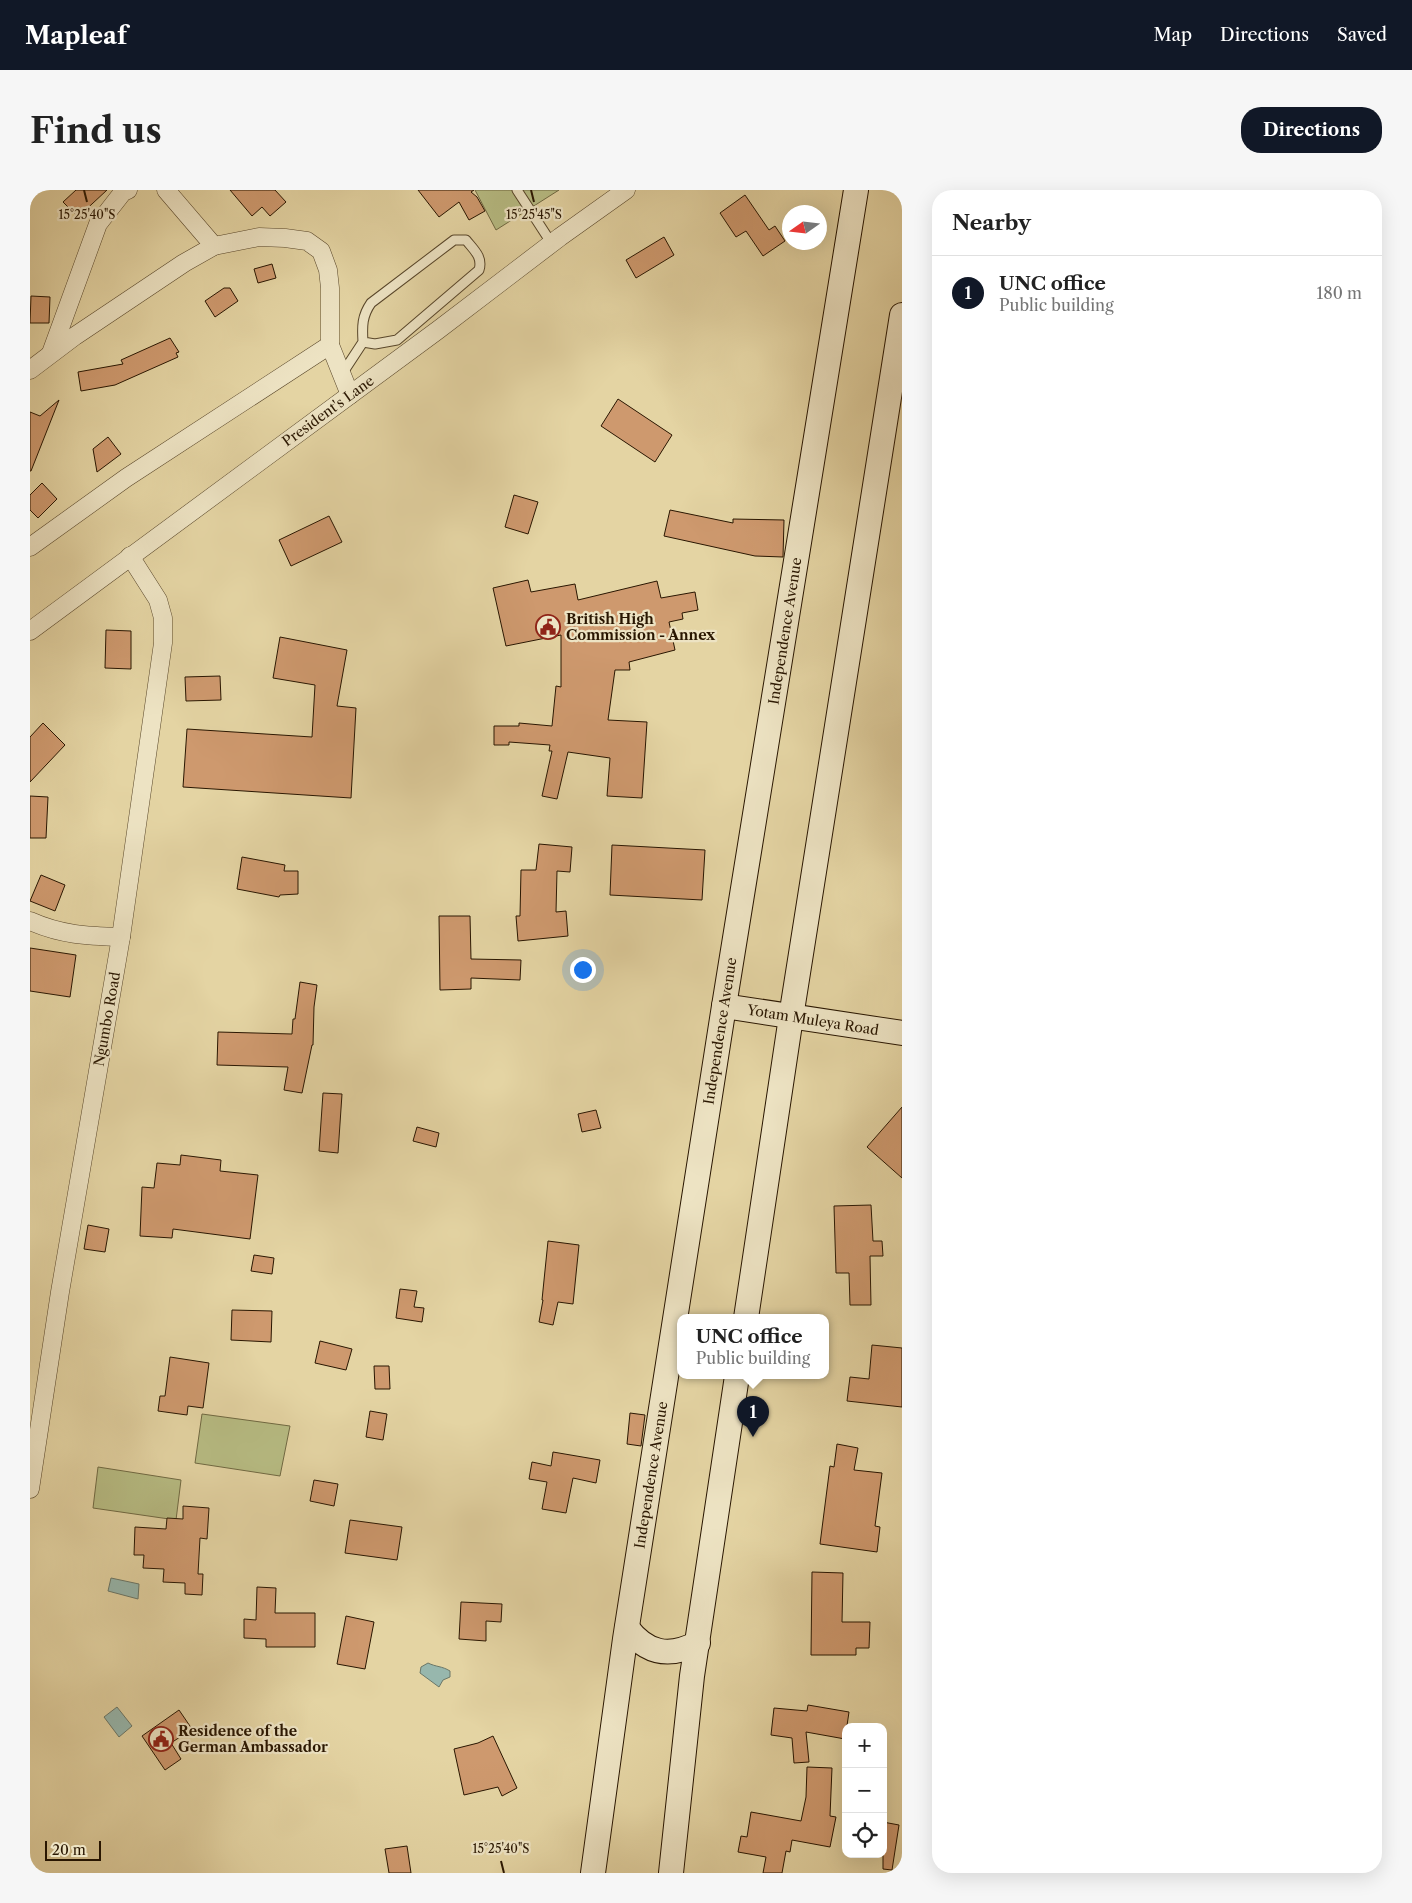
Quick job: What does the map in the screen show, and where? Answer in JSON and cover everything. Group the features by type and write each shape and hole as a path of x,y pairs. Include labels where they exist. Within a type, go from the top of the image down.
{"main road":[{"name":"Independence Avenue","path":"593,1873 621,1661 724,1006 856,190"},
{"path":"747,1314 790,1017 892,398 902,315"},
{"name":"Yotam Muleya Road","path":"724,1006 902,1033"},
{"path":"671,1873 692,1676 737,1379"},
{"path":"627,1628 646,1647 658,1651 672,1652 685,1650 698,1643"},
{"path":"621,1661 647,1652 660,1652 673,1657 692,1676"}],"street":[{"path":"51,353 98,224 123,192 128,190"},
{"path":"166,190 214,246"},
{"name":"President's Lane","path":"30,631 626,190"},
{"path":"30,370 51,353 184,263 214,246 259,237 285,238 307,242 321,251 328,270 329,279 330,344 350,395"},
{"path":"30,547 126,478 330,344"},
{"name":"Ngumbo Road","path":"30,1489 60,1292 121,937 163,642 163,618 158,600 130,556"},
{"path":"30,921 49,930 79,936 121,937"}],"lane":[{"path":"517,190 552,244"},
{"path":"342,374 363,342 364,314 371,303 454,240 466,240 480,256 479,270 397,340 380,343 363,342"}],"green space":[{"path":"475,190 559,190 496,230"},
{"path":"202,1414 290,1426 280,1476 195,1463"},
{"path":"98,1467 181,1480 176,1520 93,1508"}],"water":[{"path":"111,1578 139,1584 138,1599 108,1591"},
{"path":"428,1663 450,1671 450,1677 443,1680 439,1687 420,1673 421,1667"},
{"path":"117,1707 132,1726 119,1737 104,1717"}],"building":[{"path":"76,190 107,190 78,217 63,202"},
{"path":"230,190 275,190 286,202 270,216 262,207 252,216"},
{"path":"418,190 474,190 471,192 477,197 485,211 469,220 459,202 439,217"},
{"path":"745,195 769,230 775,226 782,236 782,243 763,256 746,231 736,237 720,213"},
{"path":"664,237 674,255 636,278 626,260"},
{"path":"272,264 276,278 258,283 254,269"},
{"path":"224,288 230,288 238,301 215,317 205,301"},
{"path":"31,296 50,297 49,323 30,323"},
{"path":"170,338 179,352 176,353 178,357 115,385 81,391 78,372 123,364 121,360"},
{"path":"618,399 672,435 655,462 601,426"},
{"path":"59,400 30,471 30,412 40,416"},
{"path":"108,437 121,454 97,472 93,449"},
{"path":"42,483 57,499 38,518 30,510 30,495"},
{"path":"514,495 538,502 528,534 505,527"},
{"path":"670,510 733,523 733,519 784,520 783,557 755,556 664,536"},
{"path":"329,516 342,542 291,566 279,540"},
{"path":"528,580 531,592 575,584 578,600 657,581 661,598 695,592 698,610 682,613 683,619 669,622 675,650 629,662 630,670 615,670 608,720 647,722 642,798 607,796 610,758 568,752 557,799 542,796 552,751 549,751 550,745 509,742 509,745 494,745 494,726 519,726 519,723 552,726 556,686 561,687 561,635 506,646 493,588"},
{"path":"106,630 131,631 131,669 105,668"},
{"path":"280,637 347,650 337,706 356,708 351,798 183,787 187,729 312,737 315,685 273,678"},
{"path":"220,676 221,700 186,701 185,677"},
{"path":"43,723 65,745 30,782 30,737"},
{"path":"30,796 48,797 46,838 30,838"},
{"path":"539,844 572,847 570,872 557,871 556,912 566,911 568,936 518,941 516,916 520,916 521,870 536,870"},
{"path":"612,845 705,850 702,900 610,895"},
{"path":"242,857 285,865 284,871 298,871 298,894 280,895 279,897 237,889"},
{"path":"41,875 65,885 55,911 30,901"},
{"path":"439,916 470,916 471,959 521,960 520,980 471,978 471,989 440,990"},
{"path":"30,948 76,955 70,997 30,991"},
{"path":"300,982 317,985 314,1007 313,1045 302,1093 284,1090 288,1067 217,1065 218,1032 292,1034"},
{"path":"323,1093 342,1094 338,1153 319,1151"},
{"path":"902,1107 902,1178 867,1147"},
{"path":"596,1110 601,1128 582,1132 578,1114"},
{"path":"417,1127 439,1133 436,1147 413,1141"},
{"path":"181,1155 221,1160 220,1171 258,1175 250,1239 173,1229 172,1238 140,1236 142,1187 154,1188 157,1163 180,1165"},
{"path":"871,1205 873,1241 882,1241 883,1256 870,1256 871,1305 850,1305 849,1273 836,1273 834,1206"},
{"path":"88,1225 109,1229 105,1252 84,1249"},
{"path":"548,1241 579,1245 573,1304 558,1302 553,1325 539,1322 543,1300"},
{"path":"254,1255 274,1258 272,1274 251,1271"},
{"path":"400,1289 417,1291 414,1307 424,1308 422,1322 396,1318"},
{"path":"232,1310 272,1311 271,1342 231,1340"},
{"path":"320,1341 352,1349 346,1370 315,1363"},
{"path":"872,1345 902,1348 902,1407 847,1401 850,1377 869,1379"},
{"path":"170,1357 209,1363 203,1408 188,1406 187,1415 158,1411 160,1396 165,1396"},
{"path":"374,1366 389,1366 390,1389 375,1389"},
{"path":"370,1411 387,1414 383,1440 366,1437"},
{"path":"630,1413 645,1415 641,1446 627,1444"},
{"path":"837,1444 858,1448 854,1470 882,1473 875,1526 880,1527 877,1552 820,1544 830,1466 834,1467"},
{"path":"553,1452 600,1460 596,1483 573,1478 566,1513 542,1509 547,1482 529,1479 532,1462 551,1466"},
{"path":"314,1480 338,1484 334,1506 310,1501"},
{"path":"183,1506 209,1508 207,1539 200,1538 198,1574 203,1574 202,1595 185,1594 185,1583 163,1582 164,1569 143,1568 144,1555 134,1555 135,1527 166,1529 167,1518 183,1519"},
{"path":"350,1520 402,1527 397,1560 345,1553"},
{"path":"812,1572 843,1573 842,1622 870,1622 869,1648 856,1648 856,1655 811,1655"},
{"path":"257,1587 276,1588 275,1613 315,1613 315,1647 266,1647 266,1639 244,1638 244,1619 256,1620"},
{"path":"461,1602 502,1604 501,1622 486,1621 486,1641 459,1639"},
{"path":"346,1616 374,1622 365,1669 337,1664"},
{"path":"808,1705 849,1712 847,1723 842,1723 842,1738 806,1732 809,1762 794,1763 792,1738 771,1735 774,1708 807,1711"},
{"name":"Residence of the German Ambassador","path":"179,1710 192,1729 171,1743 181,1759 165,1770 142,1736"},
{"path":"493,1736 517,1788 502,1796 498,1787 464,1795 454,1749 478,1743"},
{"path":"807,1767 832,1768 830,1816 836,1817 830,1847 792,1840 790,1852 786,1851 782,1873 763,1873 766,1857 738,1852 741,1836 747,1837 751,1812 801,1821 806,1797"},
{"path":"887,1823 899,1825 892,1870 883,1869 883,1858 887,1858"},
{"path":"407,1846 411,1873 389,1873 385,1849"}],"place":[{"name":"British High Commission - Annex","path":"548,627"},
{"name":"UNC office","path":"753,1437"},
{"name":"Residence of the German Ambassador","path":"161,1739"}]}
